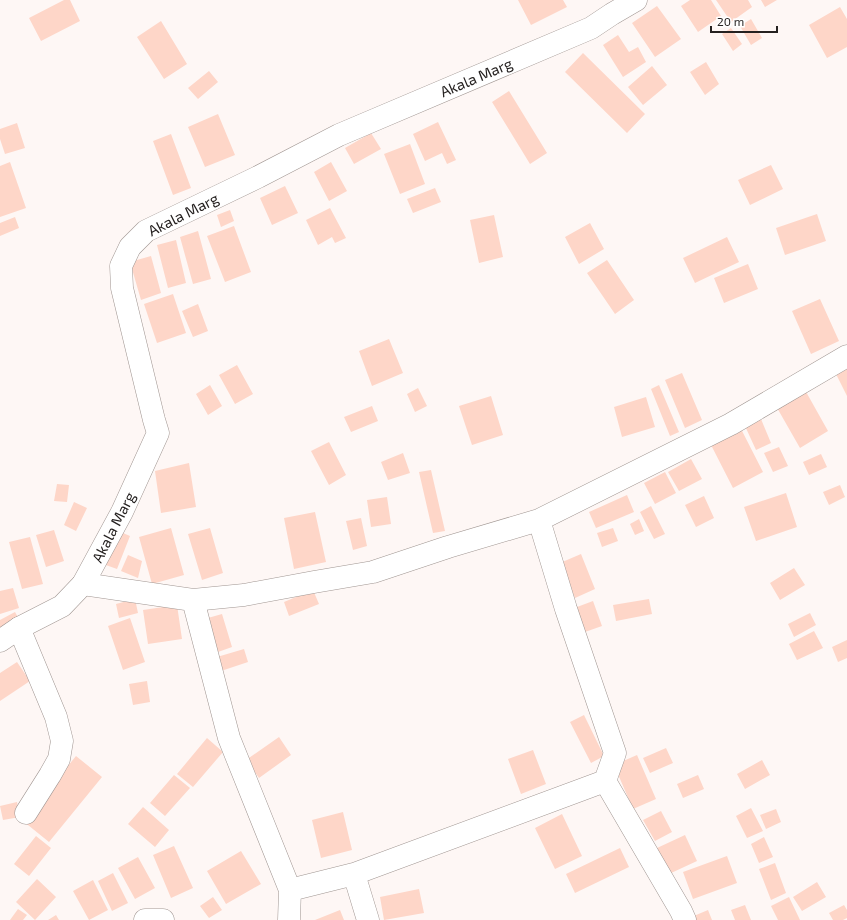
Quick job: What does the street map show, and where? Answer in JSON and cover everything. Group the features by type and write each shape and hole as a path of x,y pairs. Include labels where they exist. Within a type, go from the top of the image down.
{"street":[{"name":"Akala Marg","path":"0,641 19,628 62,606 83,584 122,512 158,433 122,288 121,266 130,247 146,231 258,177 339,135 591,28 636,0"},
{"path":"83,584 193,600 244,595 373,572 448,547 538,520 731,424 847,356"},
{"path":"538,520 566,609 615,753 605,781 685,920"},
{"path":"193,600 229,738 290,890 289,920"},
{"path":"19,628 56,717 62,741 59,759 26,812"},
{"path":"290,890 354,874 605,781"},
{"path":"354,874 368,920"},
{"path":"145,920 163,920"}],"building":[{"path":"64,0 70,0 80,21 41,41 29,18"},
{"path":"518,0 563,0 567,7 531,25"},
{"path":"690,0 711,0 721,16 698,32 681,6"},
{"path":"716,0 748,0 752,7 731,22"},
{"path":"761,0 777,0 765,7"},
{"path":"657,6 681,39 655,57 632,23"},
{"path":"840,7 847,19 847,47 827,58 809,25"},
{"path":"751,19 762,38 751,45 740,26"},
{"path":"161,21 187,64 164,79 137,37"},
{"path":"731,28 742,44 733,51 722,34"},
{"path":"618,35 629,52 638,47 646,62 623,77 603,45"},
{"path":"583,53 645,114 627,133 565,72"},
{"path":"706,62 719,84 705,95 690,72"},
{"path":"652,66 667,85 643,105 628,87"},
{"path":"209,71 218,82 198,99 188,88"},
{"path":"509,91 547,153 530,164 492,102"},
{"path":"218,114 235,155 205,167 188,127"},
{"path":"438,122 456,160 447,164 442,153 425,161 413,134"},
{"path":"17,123 25,148 5,154 0,139 0,129"},
{"path":"371,133 381,149 354,164 345,148"},
{"path":"171,134 191,188 173,195 153,141"},
{"path":"410,144 425,184 400,194 384,154"},
{"path":"10,162 26,208 0,217 0,166"},
{"path":"331,162 347,191 329,201 314,172"},
{"path":"771,165 783,189 750,205 738,180"},
{"path":"285,186 298,213 272,225 260,198"},
{"path":"435,188 441,202 413,213 407,199"},
{"path":"330,208 346,238 335,243 332,237 318,245 306,220"},
{"path":"230,210 234,221 221,227 217,215"},
{"path":"817,214 826,241 785,255 776,228"},
{"path":"494,215 503,257 479,263 470,220"},
{"path":"15,217 19,228 0,236 0,223"},
{"path":"590,223 604,249 579,264 565,237"},
{"path":"234,226 251,272 225,282 207,236"},
{"path":"198,231 211,279 193,284 180,237"},
{"path":"727,237 739,262 695,283 683,258"},
{"path":"176,240 186,283 168,288 157,245"},
{"path":"151,256 161,293 141,300 130,262"},
{"path":"607,260 634,300 615,314 587,273"},
{"path":"748,264 758,289 724,303 714,278"},
{"path":"173,294 186,333 157,343 144,304"},
{"path":"820,299 839,341 811,354 792,311"},
{"path":"198,304 208,331 193,337 182,311"},
{"path":"389,339 403,373 372,386 359,351"},
{"path":"237,365 253,394 235,404 219,375"},
{"path":"847,368 847,396 836,374"},
{"path":"682,373 702,420 685,428 665,380"},
{"path":"210,385 222,406 208,415 196,394"},
{"path":"659,385 679,432 670,436 651,389"},
{"path":"418,388 427,406 415,412 407,394"},
{"path":"805,390 828,431 800,448 776,406"},
{"path":"491,396 503,435 472,445 459,406"},
{"path":"646,397 655,427 622,437 614,407"},
{"path":"372,406 378,421 351,432 344,417"},
{"path":"761,419 771,443 756,450 745,426"},
{"path":"740,427 763,472 733,488 710,443"},
{"path":"329,442 346,475 329,485 311,451"},
{"path":"779,447 788,466 773,472 764,453"},
{"path":"403,453 410,473 388,480 381,462"},
{"path":"821,454 827,467 809,475 803,462"},
{"path":"691,459 702,479 679,491 668,472"},
{"path":"189,463 196,507 161,513 155,471"},
{"path":"431,470 445,531 433,533 419,472"},
{"path":"665,472 676,493 655,504 644,483"},
{"path":"57,484 69,485 67,502 54,501"},
{"path":"840,485 845,497 829,505 823,492"},
{"path":"786,493 797,527 756,541 744,507"},
{"path":"627,495 634,512 596,528 589,512"},
{"path":"704,496 714,518 696,527 685,505"},
{"path":"387,497 391,524 371,527 367,500"},
{"path":"74,502 87,508 76,531 64,525"},
{"path":"651,506 665,534 654,539 640,512"},
{"path":"315,512 326,562 294,569 284,518"},
{"path":"361,518 367,546 353,550 346,521"},
{"path":"639,519 644,531 635,535 630,524"},
{"path":"171,528 184,575 152,584 139,537"},
{"path":"210,528 223,573 202,580 188,534"},
{"path":"613,528 618,541 602,547 597,533"},
{"path":"54,530 64,561 46,567 36,535"},
{"path":"116,530 130,536 117,569 103,564"},
{"path":"30,537 43,584 22,589 9,542"},
{"path":"581,554 595,589 575,598 560,563"},
{"path":"128,555 142,561 138,578 121,571"},
{"path":"794,568 805,585 780,600 770,583"},
{"path":"13,588 19,608 0,614 0,591"},
{"path":"313,590 319,604 289,616 284,602"},
{"path":"135,599 138,613 119,618 116,604"},
{"path":"649,599 652,614 616,621 613,605"},
{"path":"593,601 602,626 585,632 577,607"},
{"path":"177,605 182,639 148,644 143,610"},
{"path":"15,612 20,621 0,632 0,620"},
{"path":"810,613 816,625 794,637 788,624"},
{"path":"222,614 232,647 218,652 208,618"},
{"path":"130,618 145,662 123,670 108,626"},
{"path":"814,631 823,648 797,660 789,644"},
{"path":"847,640 847,658 838,662 832,647"},
{"path":"244,649 248,662 221,671 217,657"},
{"path":"17,662 30,681 0,701 0,673"},
{"path":"147,681 150,702 133,705 129,684"},
{"path":"584,715 604,756 591,763 570,722"},
{"path":"279,737 291,755 259,778 246,760"},
{"path":"207,738 223,752 193,787 177,774"},
{"path":"666,748 673,763 650,773 643,758"},
{"path":"533,750 546,784 521,794 508,759"},
{"path":"637,755 656,799 633,809 614,765"},
{"path":"76,756 102,777 49,842 23,821"},
{"path":"762,760 770,775 745,789 737,774"},
{"path":"174,775 190,788 165,816 150,803"},
{"path":"698,775 704,789 683,798 677,784"},
{"path":"17,802 20,817 3,820 0,806"},
{"path":"143,807 169,830 155,847 128,824"},
{"path":"751,808 763,831 747,838 736,816"},
{"path":"776,809 781,822 766,829 760,815"},
{"path":"661,811 672,832 655,841 643,820"},
{"path":"343,812 352,850 321,858 312,820"},
{"path":"562,814 582,856 555,869 535,828"},
{"path":"685,835 697,861 669,874 657,848"},
{"path":"36,836 51,848 29,876 14,864"},
{"path":"764,837 773,857 759,863 751,844"},
{"path":"174,846 193,888 171,898 153,855"},
{"path":"620,848 629,867 575,893 566,874"},
{"path":"241,851 261,884 226,904 207,871"},
{"path":"727,856 737,883 693,899 683,872"},
{"path":"138,857 155,888 135,899 118,868"},
{"path":"775,863 786,893 771,900 759,869"},
{"path":"113,873 128,903 112,911 98,881"},
{"path":"37,879 56,897 35,920 16,902"},
{"path":"93,880 108,910 89,920 73,891"},
{"path":"817,882 826,897 802,911 793,897"},
{"path":"419,889 424,913 384,920 380,897"},
{"path":"213,897 222,910 209,918 200,906"},
{"path":"789,897 800,920 778,920 771,906"},
{"path":"745,905 751,920 735,920 731,910"},
{"path":"844,905 847,910 847,918 843,920 833,920 829,913"},
{"path":"18,909 27,915 23,920 10,920"},
{"path":"340,910 344,920 315,920"},
{"path":"708,910 712,920 690,920 689,918"},
{"path":"56,915 59,920 48,920"}]}
